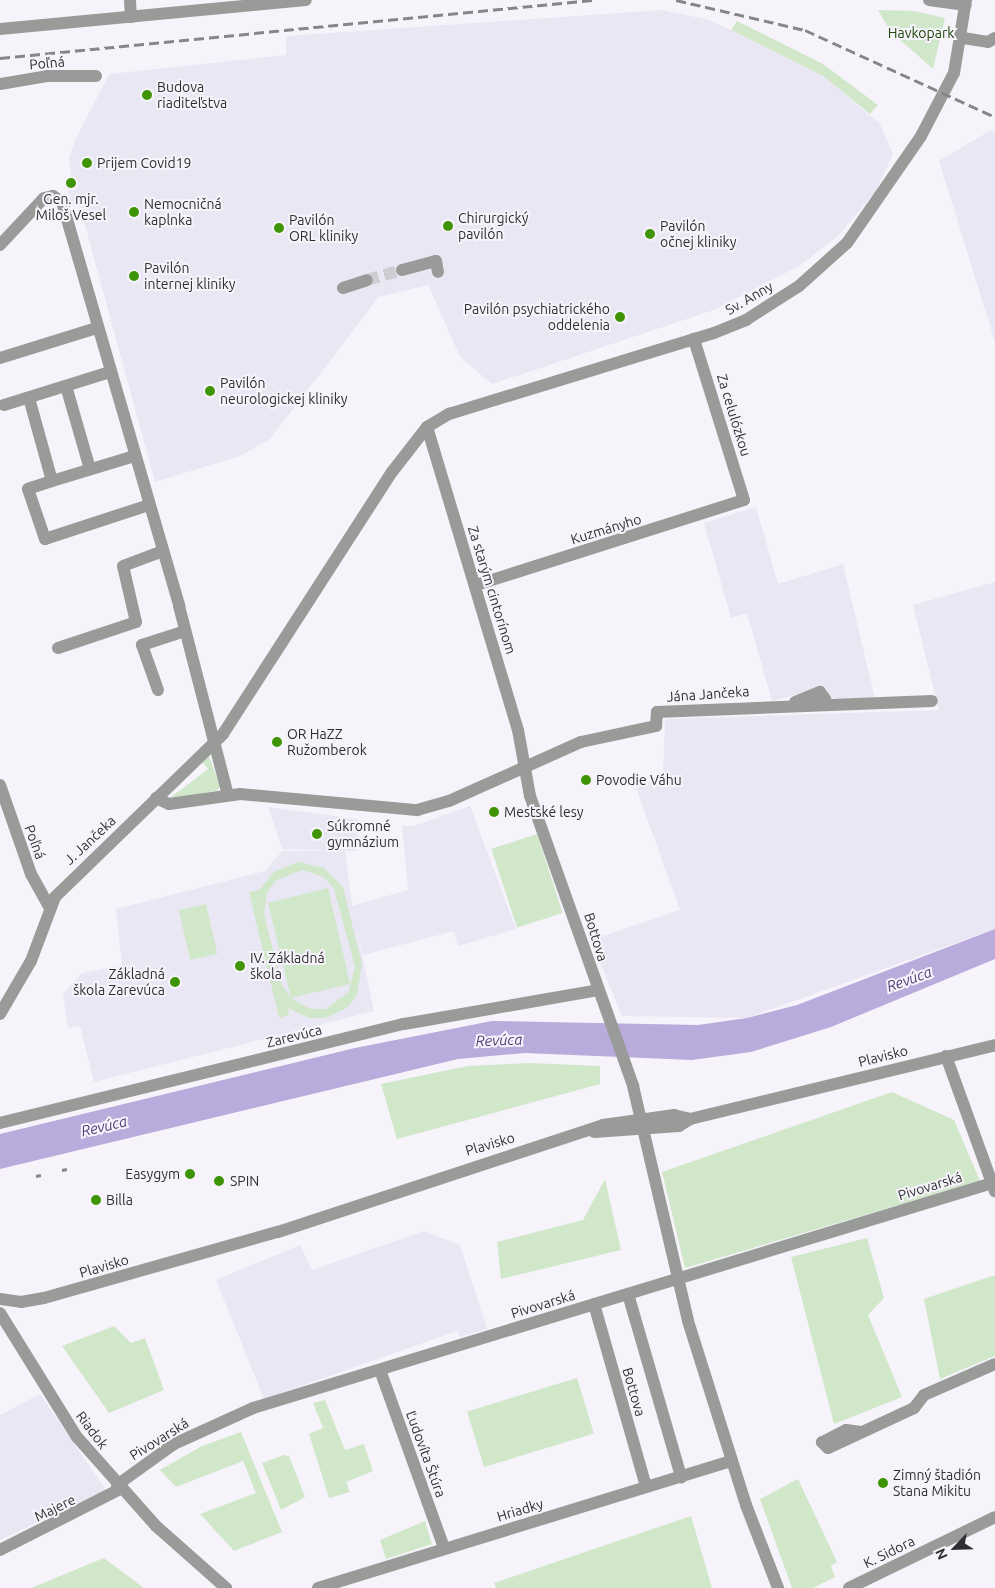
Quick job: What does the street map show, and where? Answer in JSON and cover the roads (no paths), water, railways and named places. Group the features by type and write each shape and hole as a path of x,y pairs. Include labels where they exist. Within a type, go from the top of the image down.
{"street":[{"path":"130,0 131,17"},
{"path":"0,29 306,0"},
{"path":"929,0 966,2"},
{"name":"Sv. Anny","path":"427,427 449,414 694,339 746,320 799,286 847,243 894,182 935,112 954,73 963,38 966,2"},
{"path":"963,38 988,42 995,38"},
{"name":"Poľná","path":"0,84 48,76 96,76"},
{"path":"0,245 44,198 53,196 66,211 97,328 163,551 228,795"},
{"path":"402,270 436,261 438,272"},
{"path":"343,288 367,280"},
{"path":"0,358 97,328"},
{"name":"Za celulózkou","path":"694,339 744,500"},
{"path":"4,405 110,372"},
{"path":"66,386 90,470"},
{"path":"29,398 52,481"},
{"name":"Za starým cintorínom","path":"427,427 476,585 524,764"},
{"name":"J. Jančeka","path":"49,907 68,883 215,742 236,716 392,472 427,427"},
{"path":"135,456 28,489 45,539 149,504"},
{"name":"Kuzmányho","path":"476,585 744,500"},
{"path":"58,648 136,622 122,566 163,551"},
{"path":"158,690 142,645 185,632"},
{"name":"Jána Jančeka","path":"524,764 581,742 656,726 657,712 792,704 822,703 852,706 932,701"},
{"path":"156,798 169,804 228,795 406,811 449,801 524,764"},
{"name":"Bottova","path":"524,764 530,796 624,1059 643,1123 677,1279 732,1461 778,1588"},
{"name":"Poľná","path":"0,785 31,874 49,907"},
{"path":"0,1014 32,961 49,907"},
{"name":"Zarevúca","path":"0,1122 404,1024 598,990"},
{"name":"Plavisko","path":"0,1299 31,1300 278,1232 496,1157 594,1132 643,1123 679,1126 690,1119 995,1045"},
{"path":"946,1056 993,1187"},
{"name":"Pivovarská","path":"119,1487 190,1435 253,1408 677,1279 993,1187"},
{"name":"Bottova","path":"628,1294 681,1477"},
{"name":"Bottova","path":"594,1304 646,1487"},
{"name":"Riadok","path":"0,1314 77,1437 119,1487 226,1588"},
{"path":"861,1432 914,1408 924,1395 995,1364"},
{"name":"Ľudovíta Štúra","path":"380,1370 444,1548"},
{"name":"Hriadky","path":"318,1588 732,1461"},
{"name":"Majere","path":"0,1550 109,1499 119,1487"},
{"name":"K. Sidora","path":"849,1588 995,1517"}],"water":[{"name":"Revúca","path":"995,929 995,959 831,1027 751,1052 692,1060 525,1053 458,1059 0,1169 0,1134 355,1048 492,1021 698,1025 747,1018 797,1005"}],"tunnel":[{"path":"367,280 402,270"}],"railway":[{"path":"0,58 592,0"},
{"path":"676,0 805,30 995,117"},
{"path":"62,1170 67,1169"},
{"path":"36,1176 41,1175"}],"place":[{"name":"Budova riaditeľstva","path":"147,95"},
{"name":"Prijem Covid19","path":"87,163"},
{"name":"Gen. mjr. Miloš Vesel","path":"71,183"},
{"name":"Nemocničná kaplnka","path":"134,212"},
{"name":"Chirurgický pavilón","path":"448,226"},
{"name":"Pavilón ORL kliniky","path":"279,228"},
{"name":"Pavilón očnej kliniky","path":"650,234"},
{"name":"Pavilón internej kliniky","path":"134,276"},
{"name":"Pavilón psychiatrického oddelenia","path":"620,317"},
{"name":"Pavilón neurologickej kliniky","path":"210,391"},
{"name":"OR HaZZ Ružomberok","path":"277,742"},
{"name":"Povodie Váhu","path":"586,780"},
{"name":"Mestské lesy","path":"494,812"},
{"name":"Súkromné gymnázium","path":"317,834"},
{"name":"IV. Základná škola","path":"240,966"},
{"name":"Základná škola Zarevúca","path":"175,982"},
{"name":"Easygym","path":"190,1174"},
{"name":"SPIN","path":"219,1181"},
{"name":"Billa","path":"96,1200"},
{"name":"Zimný štadión Stana Mikitu","path":"883,1483"}],"park label":[{"name":"Havkopark","path":"921,33"}]}
